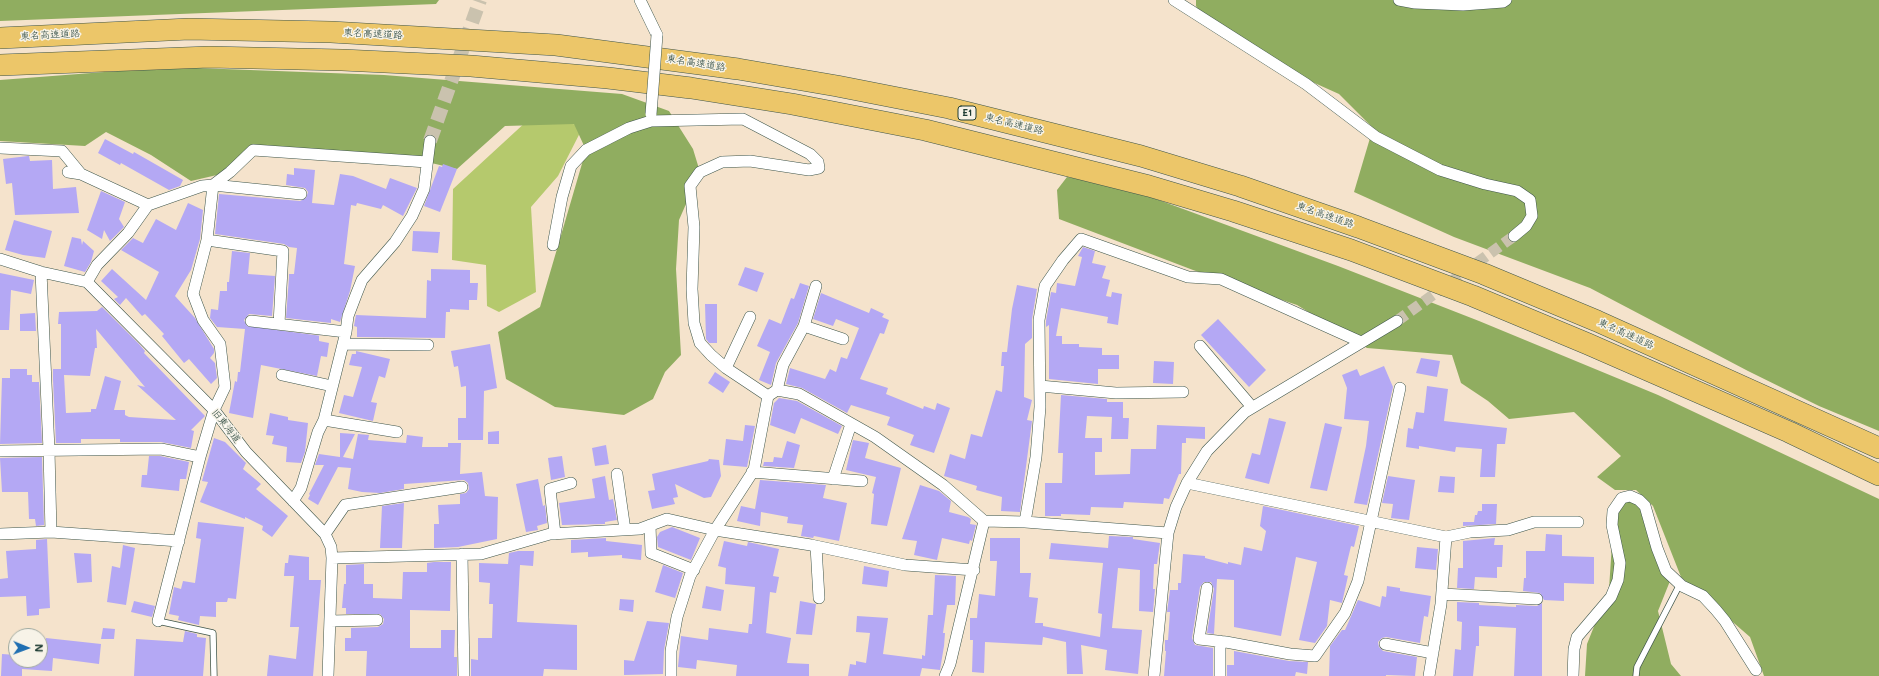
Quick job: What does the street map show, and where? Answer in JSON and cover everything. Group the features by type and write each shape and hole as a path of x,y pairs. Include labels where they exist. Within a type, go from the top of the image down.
{"highway":[{"name":"東名高速道路","path":"0,38 189,29 331,32 556,45 745,71 837,86 949,108 1149,158 1240,186 1358,227 1484,274 1597,321 1879,448"},
{"path":"0,65 209,57 342,60 471,66 608,78 691,88 792,104 926,130 1149,186 1233,211 1351,250 1473,296 1588,344 1789,432 1879,475"}],"street":[{"path":"640,0 657,35 651,118"},
{"path":"1174,0 1306,84 1376,137 1440,170 1485,184 1517,191 1530,200 1532,216 1526,226 1514,236"},
{"path":"1399,0 1415,3 1463,5 1503,2 1506,0"},
{"path":"553,244 562,197 571,166 586,150 605,139 651,118 743,119 771,135 792,143 810,154 818,162 819,168 809,170 750,161 722,162 700,172 690,186 694,227 692,289 694,322 700,343 711,355 726,368 772,393 799,394 875,437 943,485 984,521 1025,522 1168,533"},
{"path":"293,501 301,488 318,432 324,420 346,332 348,316 362,280 395,242 412,216 424,189 430,141"},
{"path":"0,148 62,151 81,174"},
{"path":"158,621 200,457 214,410 225,387 220,344 202,320 193,294 207,240 213,185 230,172 253,150 427,162"},
{"path":"68,172 81,174 148,205"},
{"path":"0,259 41,272 87,282 97,265 128,233 148,205 202,186 213,185 301,194"},
{"path":"1025,522 1036,458 1040,407 1039,320 1045,286 1062,260 1081,239 1188,277 1221,279 1361,342"},
{"path":"207,240 283,252 279,324"},
{"path":"41,272 50,450 51,532"},
{"name":"旧東海道","path":"87,282 214,410 246,452 325,534 331,547 332,558 328,676"},
{"path":"671,676 671,651 677,617 694,570 715,530 752,472 772,393 784,365 804,326 816,286"},
{"path":"726,368 750,317"},
{"path":"251,321 346,332"},
{"path":"1154,676 1168,533 1176,507 1187,484 1207,451 1245,412 1252,407 1397,321"},
{"path":"804,326 843,340"},
{"path":"343,344 428,346"},
{"path":"1200,346 1252,407"},
{"path":"282,375 332,386"},
{"path":"1040,386 1116,393 1183,392"},
{"path":"1207,588 1199,639 1220,641 1290,654 1315,656 1345,612 1358,581 1400,388"},
{"path":"324,420 397,432"},
{"path":"833,479 851,424"},
{"path":"0,452 161,449 200,457"},
{"path":"752,472 862,481"},
{"path":"617,474 625,530"},
{"path":"555,534 550,489 571,483"},
{"path":"1187,484 1446,537 1470,532 1508,530 1534,522 1578,522"},
{"path":"325,534 345,505 462,487"},
{"path":"1573,676 1574,649 1578,636 1611,597 1618,580 1620,562 1612,525 1613,511 1622,498 1630,496 1639,500 1645,506 1657,548 1666,571 1680,584 1703,596 1716,610 1725,621 1756,670"},
{"path":"332,558 481,554 512,544 555,534 640,529 667,519 715,530 816,546 905,565 974,570"},
{"path":"945,676 950,664 974,570 984,521"},
{"path":"650,526 651,553 694,570"},
{"path":"0,534 51,532 179,541"},
{"path":"1429,676 1442,594 1446,537"},
{"path":"816,546 819,598"},
{"path":"462,554 464,676"},
{"path":"1442,594 1537,599"},
{"path":"330,621 377,620"},
{"path":"1220,641 1220,676"},
{"path":"1385,644 1433,653"}],"lane":[{"path":"1636,676 1637,667 1680,584"},
{"path":"158,621 213,633 214,676"}],"green space":[{"path":"0,0 439,0 436,4 0,21"},
{"path":"1196,0 1879,0 1879,431 1819,406 1748,371 1590,288 1454,237 1354,192 1373,128 1339,94 1299,76 1213,31 1196,6"},
{"path":"170,67 384,75 622,94 669,111 693,149 700,172 679,220 676,269 681,355 665,372 653,399 624,415 555,407 506,379 498,332 540,307 586,150 574,124 505,126 457,169 427,162 253,150 230,172 191,181 151,155 106,132 85,146 0,141 0,80"},
{"path":"528,120 584,125 558,176 531,207 536,292 499,312 487,306 486,265 452,260 453,189"},
{"path":"1067,177 1118,185 1338,266 1479,321 1658,395 1879,499 1879,676 1764,676 1750,637 1681,577 1653,506 1636,490 1615,490 1597,477 1621,456 1574,412 1509,419 1488,401 1461,383 1452,355 1367,348 1297,305 1193,270 1059,219 1057,190"},
{"path":"1615,498 1639,500 1670,581 1658,611 1671,664 1681,676 1585,676 1587,644 1609,589"}],"building":[{"path":"105,139 133,154 134,152 183,180 180,186 169,190 121,163 120,165 98,153"},
{"path":"29,156 30,161 52,160 53,189 76,187 79,213 15,215 12,183 6,184 3,159"},
{"path":"443,164 457,169 440,212 424,206 439,166 442,167"},
{"path":"294,168 315,170 312,203 334,205 340,174 353,176 386,189 390,178 417,188 403,216 383,205 381,209 357,203 356,206 351,205 344,264 355,266 350,291 340,322 331,319 331,323 286,318 289,274 294,274 297,248 289,247 284,244 215,234 219,194 300,201 306,198 308,192 305,188 286,185 287,174 294,175"},
{"path":"101,191 125,202 119,219 124,227 110,241 104,230 102,239 87,230"},
{"path":"188,203 203,210 200,239 191,270 175,296 195,318 214,349 214,353 210,358 215,363 217,378 211,384 189,359 184,363 162,336 164,334 145,314 142,316 126,298 120,305 114,299 118,297 101,281 112,269 146,300 159,272 121,250 133,238 143,243 156,219 176,230"},
{"path":"14,220 52,231 45,258 23,255 5,250"},
{"path":"413,231 440,232 438,253 412,251"},
{"path":"72,237 81,239 82,245 83,241 94,251 91,262 85,272 64,266"},
{"path":"1083,247 1095,251 1092,263 1106,266 1102,278 1110,280 1106,296 1111,297 1112,292 1122,294 1118,325 1107,323 1108,317 1061,308 1056,336 1062,336 1062,344 1079,344 1079,347 1102,348 1102,355 1119,355 1119,369 1098,369 1098,384 1049,379 1049,325 1046,327 1046,321 1051,292 1056,293 1057,283 1075,286 1082,257 1078,256"},
{"path":"232,251 250,253 248,274 275,276 272,316 249,314 244,320 247,326 322,336 319,336 319,341 329,343 327,357 321,356 317,376 261,365 253,418 229,413 235,381 237,382 238,372 240,372 245,329 217,327 210,318 211,309 218,310 220,291 227,291"},
{"path":"745,267 764,273 757,292 738,285"},
{"path":"431,269 470,270 470,283 478,283 477,300 469,300 469,310 450,309 450,312 446,312 445,338 357,337 357,327 354,326 356,315 426,318 427,280 431,281"},
{"path":"0,273 34,280 31,294 11,290 9,330 0,330"},
{"path":"800,283 809,286 798,323 776,363 771,385 759,380 770,352 757,346 769,319 781,324 791,298 794,299"},
{"path":"1017,285 1037,289 1032,319 1032,338 1025,344 1024,397 1032,400 1027,420 1032,421 1020,512 1001,511 1002,497 976,490 977,486 944,476 950,454 965,459 971,434 982,437 996,390 1002,392 1004,366 1001,366 1002,352 1007,352 1012,309"},
{"path":"821,293 869,313 871,308 884,314 882,317 889,320 884,334 880,333 860,379 888,388 886,394 923,409 924,406 935,410 937,403 950,408 934,453 910,445 914,435 887,425 890,417 851,405 847,413 802,388 786,384 790,368 825,379 830,369 836,372 841,357 847,359 859,328 836,319 833,326 813,319"},
{"path":"705,304 717,304 717,343 709,343 706,339"},
{"path":"102,307 139,344 145,351 144,353 205,416 191,430 194,431 191,448 161,442 120,442 120,439 81,439 81,443 56,443 53,369 61,369 61,324 58,324 59,312 97,311","holes":["96,329 145,387 137,385 176,420 129,417 125,415 125,410 114,410 121,381 105,376 96,409 91,409 91,412 66,413 64,375 90,376 95,348 97,348"]},
{"path":"35,313 36,331 20,331 20,314"},
{"path":"1218,319 1266,370 1249,387 1201,335"},
{"path":"490,344 497,388 484,391 483,440 458,440 458,418 466,418 466,386 461,387 458,366 454,367 451,351"},
{"path":"356,351 390,359 385,378 379,376 371,402 377,403 373,421 339,413 344,395 353,397 362,367 349,365 352,354 356,354"},
{"path":"1421,358 1440,361 1437,377 1416,373"},
{"path":"1154,361 1174,362 1173,384 1153,383"},
{"path":"1384,366 1393,387 1367,505 1354,503 1366,446 1369,421 1344,419 1347,388 1342,375 1357,369 1360,376"},
{"path":"10,369 27,369 27,375 32,375 32,382 39,382 42,443 0,444 2,378 10,378"},
{"path":"715,372 730,382 723,393 708,383"},
{"path":"1427,386 1448,389 1444,421 1507,428 1505,444 1497,444 1495,477 1480,477 1482,449 1456,447 1455,452 1419,446 1419,449 1406,447 1408,428 1413,429 1416,412 1424,413"},
{"path":"1061,395 1107,399 1107,402 1123,402 1123,418 1129,418 1128,439 1111,439 1112,417 1087,416 1085,438 1102,438 1102,452 1095,452 1095,475 1130,474 1131,449 1156,449 1157,425 1205,427 1205,439 1186,438 1186,443 1182,443 1181,474 1179,474 1169,499 1164,498 1163,504 1124,502 1123,508 1091,507 1090,515 1061,514 1061,516 1045,516 1045,483 1062,483 1063,453 1058,453"},
{"path":"779,398 797,401 842,426 838,434 801,418 795,434 770,425 774,403"},
{"path":"270,413 288,417 288,420 308,423 305,452 301,463 286,462 287,447 272,444 274,436 266,435"},
{"path":"1269,418 1286,422 1269,484 1245,478 1252,453 1260,455"},
{"path":"1325,423 1342,427 1327,491 1310,488"},
{"path":"745,425 755,426 747,467 723,465 726,439 743,441"},
{"path":"499,431 499,444 488,444 488,432"},
{"path":"340,433 355,434 343,457 353,459 358,434 369,435 368,440 406,443 407,435 423,437 422,447 448,447 448,443 461,443 460,474 482,472 485,496 498,497 497,539 458,547 434,548 434,524 439,524 438,505 460,504 460,494 466,493 469,489 468,483 464,480 404,484 404,489 380,493 362,492 348,489 351,468 338,467 318,505 308,499 309,494 324,465 315,465 319,454 340,457"},
{"path":"214,438 225,442 246,463 243,469 261,484 256,489 288,516 272,537 262,530 263,526 245,517 245,519 200,502 208,482 202,481"},
{"path":"853,440 869,443 865,458 901,468 887,526 871,524 874,494 872,493 876,477 846,470"},
{"path":"787,441 800,445 794,468 763,466 764,462 773,462 774,457 782,458"},
{"path":"606,445 609,464 595,466 592,448"},
{"path":"149,456 160,456 189,462 186,479 180,479 179,491 141,487 142,475 147,475"},
{"path":"562,456 565,477 551,480 548,458"},
{"path":"42,457 44,525 36,526 35,519 29,519 28,492 2,492 0,458"},
{"path":"709,459 719,460 721,476 711,497 704,498 675,484 678,497 673,498 675,504 652,509 648,491 655,490 652,474 708,461"},
{"path":"605,476 609,500 613,499 617,520 605,522 605,524 562,525 559,503 595,498 592,479"},
{"path":"1388,476 1415,480 1409,520 1391,518 1393,504 1382,503"},
{"path":"1440,476 1455,477 1454,493 1438,492"},
{"path":"538,479 543,506 545,505 547,523 537,526 538,530 526,532 516,484"},
{"path":"760,480 826,485 823,498 847,503 839,541 814,536 813,538 801,536 803,525 787,523 788,517 761,512 760,526 737,521 741,506 755,509"},
{"path":"920,485 939,491 951,501 949,512 968,517 971,519 970,524 976,525 972,541 970,540 969,544 942,538 937,560 914,555 917,541 902,539"},
{"path":"404,503 402,548 380,548 382,506"},
{"path":"1482,504 1497,504 1496,524 1463,526 1463,522 1474,522 1475,515 1477,515 1478,511 1482,511"},
{"path":"1263,506 1359,526 1354,547 1351,546 1344,575 1348,576 1342,603 1330,600 1327,626 1315,643 1299,640 1317,562 1296,557 1281,636 1234,627 1234,580 1217,579 1214,634 1207,633 1214,589 1211,582 1204,582 1200,587 1192,638 1195,645 1213,648 1213,676 1164,676 1166,651 1165,640 1168,640 1170,612 1167,612 1170,590 1178,590 1178,583 1181,583 1183,554 1205,556 1205,558 1228,564 1228,562 1241,565 1244,547 1262,551 1266,531 1260,526"},
{"path":"198,522 244,527 236,599 228,598 227,602 216,602 216,617 200,616 199,625 178,620 179,616 169,614 174,587 181,589 183,581 195,583 201,539 196,538"},
{"path":"672,527 700,538 691,560 658,547 657,537 660,532"},
{"path":"1546,534 1562,535 1562,556 1594,557 1594,584 1564,583 1564,601 1544,600 1540,593 1523,591 1524,578 1526,578 1526,551 1545,551"},
{"path":"1109,536 1133,537 1133,539 1160,543 1157,564 1154,564 1153,589 1155,589 1153,612 1139,611 1140,570 1118,568 1112,628 1142,630 1138,674 1105,670 1107,650 1081,645 1083,674 1067,674 1066,642 1043,637 1042,645 985,642 984,673 972,672 973,640 970,640 970,618 977,618 979,594 995,596 997,561 990,561 990,538 1020,538 1020,573 1031,573 1029,597 1038,598 1035,623 1043,623 1043,626 1100,637 1102,614 1098,613 1103,563 1049,559 1051,543 1108,548"},
{"path":"606,538 606,541 642,545 641,560 622,558 622,555 588,557 588,552 571,553 571,540"},
{"path":"1495,538 1494,545 1503,545 1502,567 1497,567 1497,578 1475,577 1474,589 1457,588 1458,568 1463,568 1463,541"},
{"path":"47,539 50,608 39,609 39,615 27,616 26,596 0,597 0,579 8,578 6,551 36,549 36,540"},
{"path":"724,541 747,546 748,542 779,549 773,576 779,577 776,593 770,592 766,633 791,638 787,663 809,664 809,676 736,676 737,665 697,660 696,669 678,667 681,636 708,640 709,628 748,633 749,624 752,624 755,587 725,584 726,568 718,566"},
{"path":"123,545 135,548 126,605 107,602 112,566 120,568"},
{"path":"1417,547 1438,549 1436,570 1415,568"},
{"path":"518,551 534,551 533,566 520,565 517,622 577,625 577,670 544,669 543,676 471,676 471,659 478,660 478,638 492,638 493,604 489,604 490,583 479,582 479,563 508,564 509,553"},
{"path":"74,553 91,554 92,582 77,583"},
{"path":"289,555 309,557 309,580 321,580 313,676 267,676 269,655 296,659 299,627 290,627 294,576 284,576 285,563 288,563"},
{"path":"451,562 450,611 410,610 410,648 441,648 441,630 455,630 454,657 457,657 457,676 366,676 367,651 345,651 345,638 351,638 351,628 378,627 383,624 384,619 380,614 346,614 346,608 342,608 344,584 346,584 346,565 364,564 364,584 373,584 373,598 402,599 403,572 427,572 427,563"},
{"path":"663,565 683,573 675,598 655,592"},
{"path":"864,566 889,571 887,587 862,584"},
{"path":"935,575 956,576 955,605 947,605 943,633 945,633 944,646 940,670 922,668 920,676 848,676 850,664 856,665 856,661 866,663 870,633 856,632 857,616 888,618 883,654 922,659 922,655 925,656 928,615 933,615"},
{"path":"706,586 724,590 721,611 702,608"},
{"path":"1387,586 1400,588 1400,591 1431,596 1428,617 1424,616 1420,643 1386,637 1382,638 1378,642 1379,647 1383,651 1417,657 1415,676 1329,676 1330,646 1342,630 1345,630 1358,600 1380,607 1382,596 1386,597"},
{"path":"620,599 634,600 633,612 619,610"},
{"path":"134,601 155,606 152,617 131,612"},
{"path":"800,601 816,604 812,635 796,634"},
{"path":"1457,602 1516,607 1516,605 1537,606 1542,603 1542,676 1514,676 1516,628 1479,626 1479,646 1476,646 1473,676 1453,676 1455,649 1461,650 1462,622 1457,621"},
{"path":"647,621 669,623 664,650 663,674 624,675 624,660 634,661"},
{"path":"103,628 115,629 114,639 101,639"},
{"path":"185,631 197,634 197,637 206,638 203,676 134,676 136,639 183,642"},
{"path":"48,638 101,644 99,664 53,658 52,671 22,669 22,676 1,676 2,654 8,654 8,668 48,668"},
{"path":"1234,651 1289,661 1308,662 1307,674 1296,672 1295,676 1227,676 1227,665 1234,665"}],"tunnel":[{"path":"430,141 480,0"},
{"path":"1397,321 1514,236"}]}
